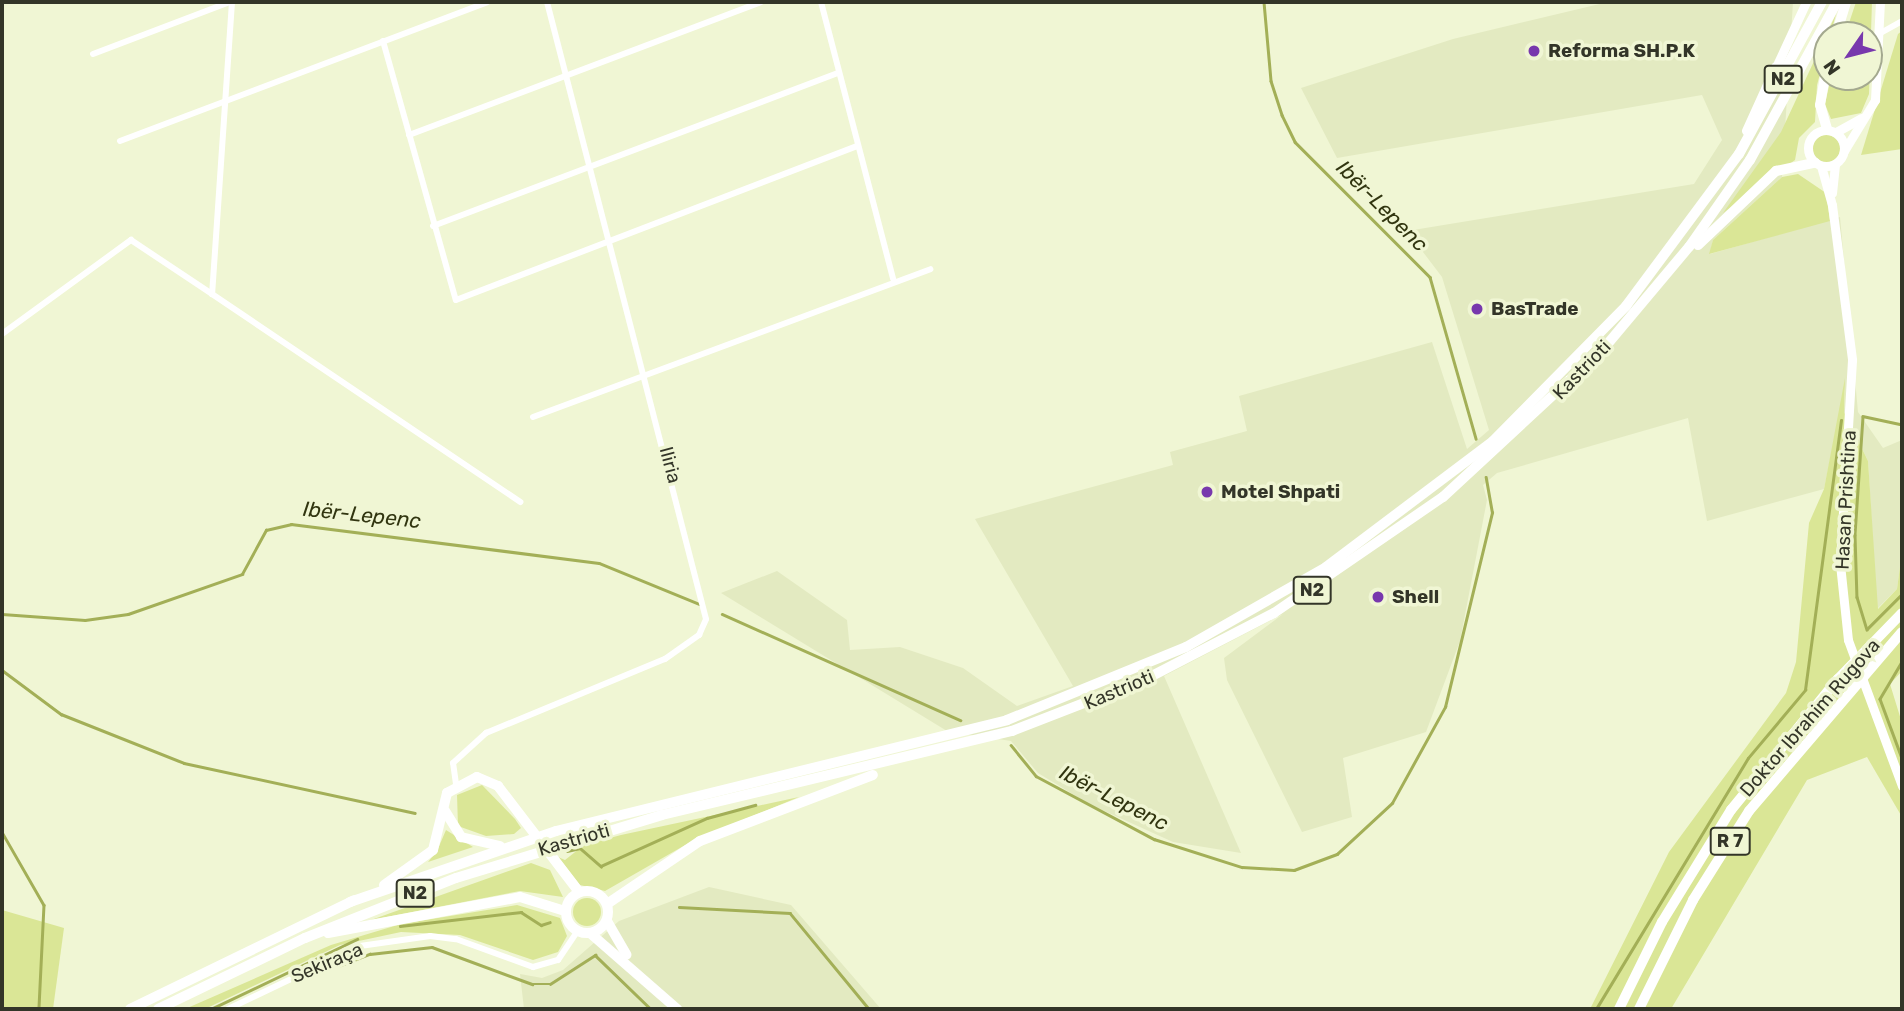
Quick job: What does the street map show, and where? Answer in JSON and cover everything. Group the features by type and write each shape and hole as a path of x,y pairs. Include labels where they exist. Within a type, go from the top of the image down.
{"highway":[{"name":"N2","path":"1739,154 1822,2"},
{"name":"Kastrioti","path":"158,1009 305,938 528,853 924,757 1146,679 1332,578 1500,449 1662,282 1750,160 1837,2"},
{"path":"1840,21 1846,2"},
{"path":"1739,154 1776,67"},
{"path":"1822,91 1820,105 1831,131"},
{"name":"Kastrioti","path":"350,902 503,847 556,831 1007,720 1141,668 1269,602 1403,513 1550,388 1652,275 1739,154"},
{"path":"1662,282 1766,178 1785,167 1818,164"},
{"name":"Doktor Ibrahim Rugova","path":"1619,1009 1662,922 1731,810 1838,679 1900,616"},
{"name":"Doktor Ibrahim Rugova","path":"1639,1009 1693,900 1749,811 1847,690 1902,632"},
{"path":"607,904 727,828 924,757"},
{"path":"350,902 433,850 445,801 456,784 477,777 498,786 553,862 579,892 598,894 607,904 607,921 634,966"},
{"path":"445,801 461,837 503,847"},
{"path":"553,862 577,932 590,933 634,966 677,1009"},
{"path":"567,906 579,892"},
{"path":"305,938 520,897 567,906"},
{"name":"N2","path":"130,1009 168,987 350,902"},
{"path":"590,933 607,921"}],"main road":[{"path":"1776,67 1806,2"},
{"path":"1878,21 1880,2"},
{"path":"1872,107 1831,131 1809,139 1818,164 1835,164 1872,107 1873,91"},
{"path":"1831,131 1844,151"},
{"name":"Hasan Prishtina","path":"1818,164 1832,205 1852,360 1840,564 1848,640 1902,786"},
{"name":"Hasan Prishtina","path":"1832,205 1835,164"}],"street":[{"path":"93,54 231,2 212,294"},
{"path":"120,141 487,2"},
{"name":"Iliria","path":"456,784 453,763 499,724 653,665 704,628 705,599 547,2"},
{"path":"409,135 761,2"},
{"path":"821,2 837,73 893,279"},
{"path":"1883,32 1902,21"},
{"path":"383,41 456,300 611,245 857,146"},
{"path":"433,226 837,73"},
{"path":"2,334 131,240 520,502"},
{"path":"533,417 893,279 930,269"},
{"name":"Sekiraça","path":"228,1009 360,946 443,937 533,967 558,960 577,932"}],"shaded area":[{"path":"1608,2 1793,2 1782,177 1713,240 1710,254 1840,217 1858,412 1883,448 1902,440 1902,552 1897,589 1877,609 1868,461 1844,412 1845,386 1824,489 1707,521 1688,418 1497,473 1483,485 1487,500 1460,641 1426,732 1343,758 1352,817 1302,832 1227,680 1224,658 1283,614 1164,676 1241,853 1173,842 1089,804 1038,773 1011,741 947,731 721,593 777,571 847,620 850,650 900,647 963,668 1017,706 1073,686 975,519 1173,465 1170,452 1247,431 1239,396 1432,342 1467,449 1489,430 1442,277 1407,231 1694,184 1722,140 1702,95 1337,158 1301,88 1453,39"},
{"path":"709,887 791,905 881,1009 524,1009 520,974 542,978 563,970 619,921"}],"green space":[{"path":"1856,2 1872,2 1871,21 1850,21"},
{"path":"1902,31 1902,149 1861,155 1881,91 1883,91 1898,34"},
{"path":"1813,63 1813,91 1817,91 1815,122 1799,138 1795,160 1723,213 1781,132"},
{"path":"1828,91 1869,91 1861,113 1831,119 1825,104"},
{"path":"1826,135 1836,139 1840,149 1836,159 1826,163 1816,159 1812,149 1816,139"},
{"path":"1798,174 1826,193 1830,221 1709,254 1713,240 1782,177"},
{"path":"1845,378 1844,412 1868,461 1878,609 1897,589 1902,552 1902,671 1890,684 1902,723 1902,817 1867,757 1807,780 1671,1009 1590,1009 1669,852 1786,693 1796,662 1809,523 1824,489"},
{"path":"482,785 521,828 514,834 486,836 458,826 457,795"},
{"path":"799,797 694,840 605,891 580,885 558,857 565,860 584,845 621,835"},
{"path":"446,830 473,847 428,862 437,851"},
{"path":"531,863 550,870 563,897 520,891 371,920"},
{"path":"587,898 597,902 601,912 597,922 587,926 577,922 573,912 577,902"},
{"path":"517,905 560,918 567,936 558,952 533,960 460,935 401,932 340,945 205,1009 185,1009 331,945 401,924"},
{"path":"2,910 64,928 53,1009 2,1009"}],"waterway":[{"name":"Ibër-Lepenc","path":"1264,2 1271,81 1282,115 1295,142 1430,277 1476,439"},
{"path":"1902,425 1863,417 1855,535 1857,597 1867,629 1902,594"},
{"path":"1596,1009 1748,758 1805,690 1841,420"},
{"name":"Ibër-Lepenc","path":"1011,745 1036,776 1154,839 1242,867 1294,870 1337,854 1392,803 1445,707 1492,513 1486,478"},
{"name":"Ibër-Lepenc","path":"2,614 85,620 128,614 242,574 266,530 291,524 599,563 702,605"},
{"name":"Ibër-Lepenc","path":"722,614 960,720"},
{"path":"1902,662 1880,699 1902,758"},
{"path":"2,670 61,714 184,763 415,813"},
{"path":"567,851 580,848 601,866 707,818 755,805"},
{"name":"Ibër-Lepenc","path":"2,832 44,905 39,1009"},
{"path":"679,907 790,913 869,1009"},
{"path":"400,926 521,912 541,925 550,922"},
{"path":"211,1009 357,939"},
{"path":"338,966 370,954 432,947 532,984 550,984 595,955 651,1009"}],"place":[{"name":"Reforma SH.P.K","path":"1534,51"},
{"name":"BasTrade","path":"1477,309"},
{"name":"Motel Shpati","path":"1207,492"},
{"name":"Shell","path":"1378,597"}]}
